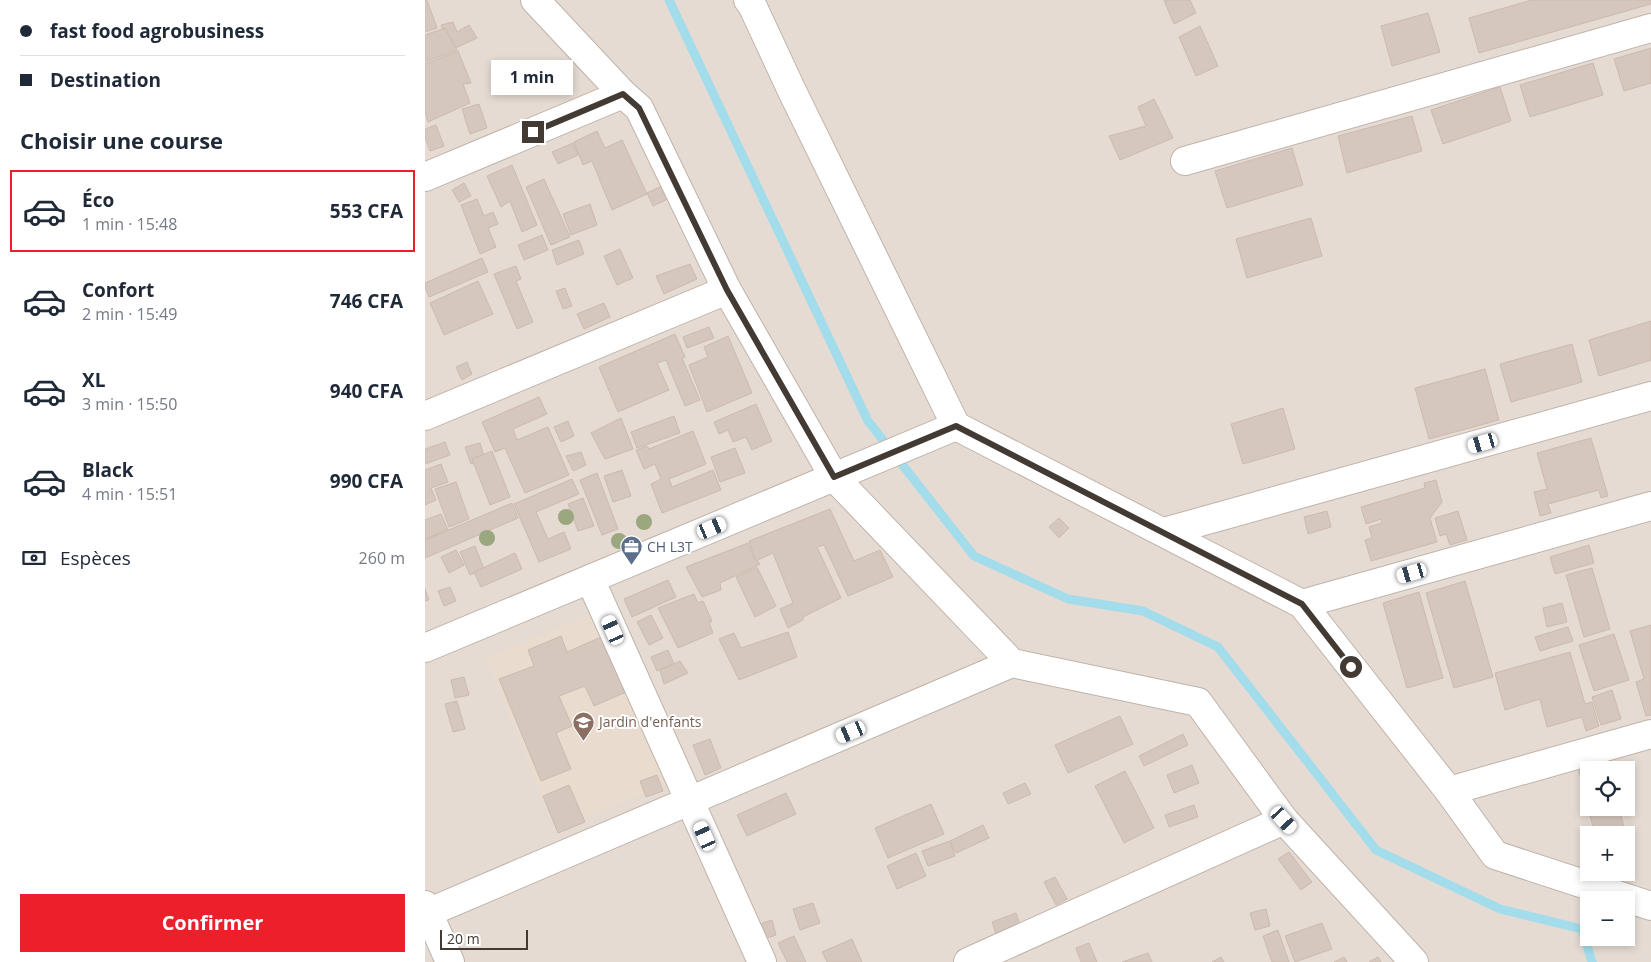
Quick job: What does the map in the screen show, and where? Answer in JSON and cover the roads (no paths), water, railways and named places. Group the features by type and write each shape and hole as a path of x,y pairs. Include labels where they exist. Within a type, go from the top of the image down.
{"street":[{"path":"535,0 623,94 639,108 727,290 834,477 1012,663 1198,702 1284,820 1414,962"},
{"path":"748,0 956,426 1302,604 1449,791 1495,855 1651,906"},
{"path":"1185,162 1651,28"},
{"path":"425,177 623,94"},
{"path":"425,416 727,290"},
{"path":"1164,532 1651,396"},
{"path":"425,648 956,426"},
{"path":"1302,604 1651,506"},
{"path":"590,579 762,962"},
{"path":"450,962 426,910 689,801 1012,663"},
{"path":"1449,791 1651,734"},
{"path":"968,962 1284,820"}],"waterway":[{"path":"669,0 868,421 974,556 1068,599 1143,611 1218,647 1376,850 1500,909 1582,929 1592,962"}],"place":[{"name":"CH L3T","path":"631,566"},
{"name":"Jardin d'enfants","path":"583,741"}]}
